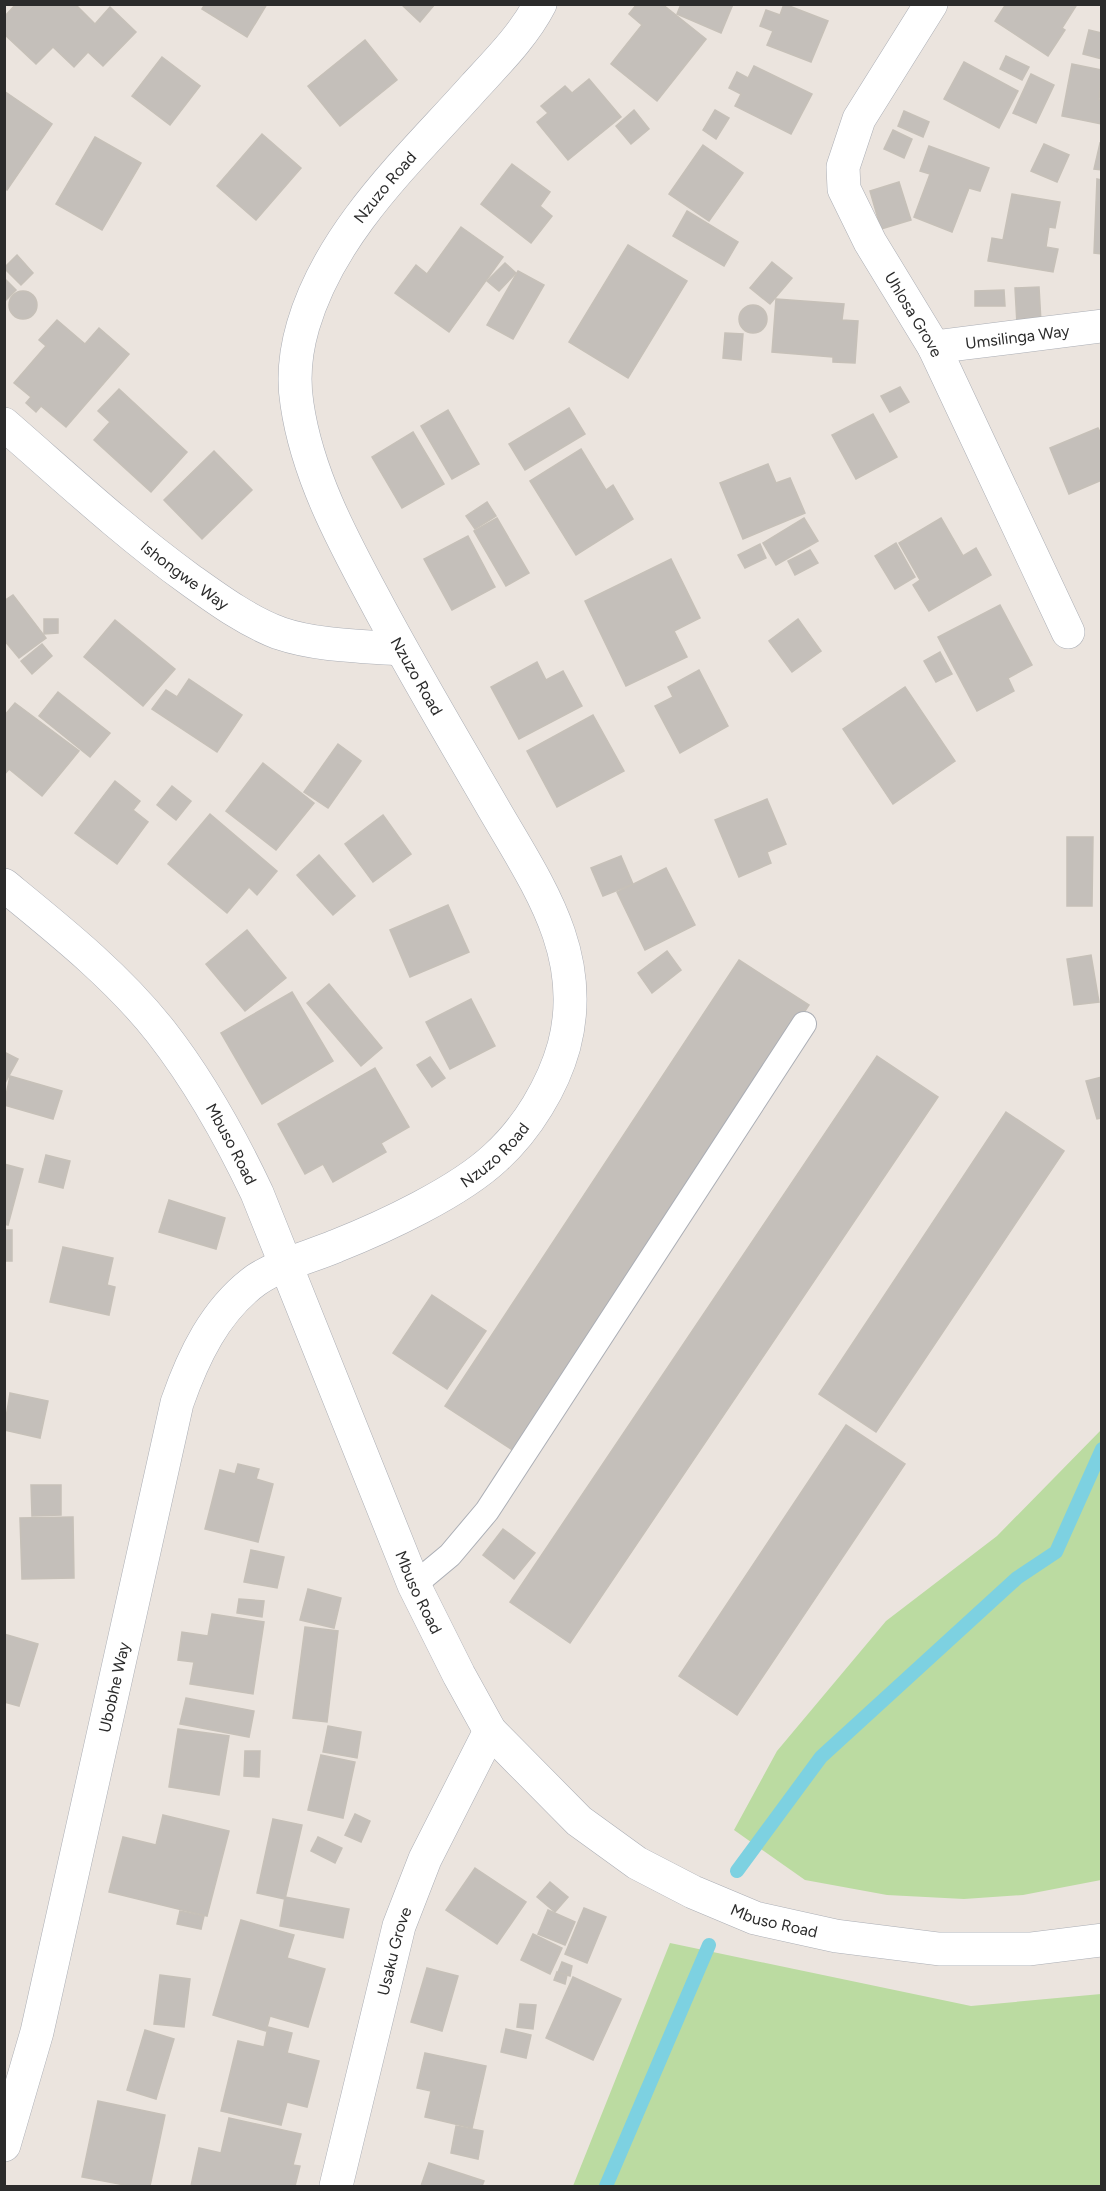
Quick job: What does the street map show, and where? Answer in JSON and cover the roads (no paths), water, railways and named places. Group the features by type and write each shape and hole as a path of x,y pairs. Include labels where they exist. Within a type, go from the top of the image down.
{"street":[{"name":"Nzuzo Road","path":"285,1266 378,1229 472,1176 496,1157 524,1125 548,1086 563,1047 571,1006 569,972 564,943 552,912 401,649 337,528 312,466 297,403 296,365 303,326 319,286 342,244 370,204 517,40 540,4"},
{"name":"Uhlosa Grove","path":"931,4 859,119 843,167 844,189 854,212 934,347 1068,632"},
{"name":"Umsilinga Way","path":"934,347 1101,327"},
{"name":"Ishongwe Way","path":"4,424 139,543 213,596 253,621 280,633 319,641 401,649"},
{"name":"Mbuso Road","path":"4,885 103,970 160,1031 199,1085 233,1144 257,1193 414,1585 490,1731 579,1821 637,1863 693,1892 755,1918 836,1936 939,1949 1030,1949 1101,1940"},
{"name":"Ubobhe Way","path":"4,2145 37,2032 177,1403 190,1366 218,1319 257,1279 285,1266"},
{"name":"Usaku Grove","path":"336,2187 399,1926 425,1859 490,1731"}],"lane":[{"path":"414,1585 450,1555 487,1511 804,1024"}],"waterway":[{"path":"737,1871 821,1757 1017,1578 1056,1552 1102,1449"},
{"path":"606,2186 709,1945"}]}
